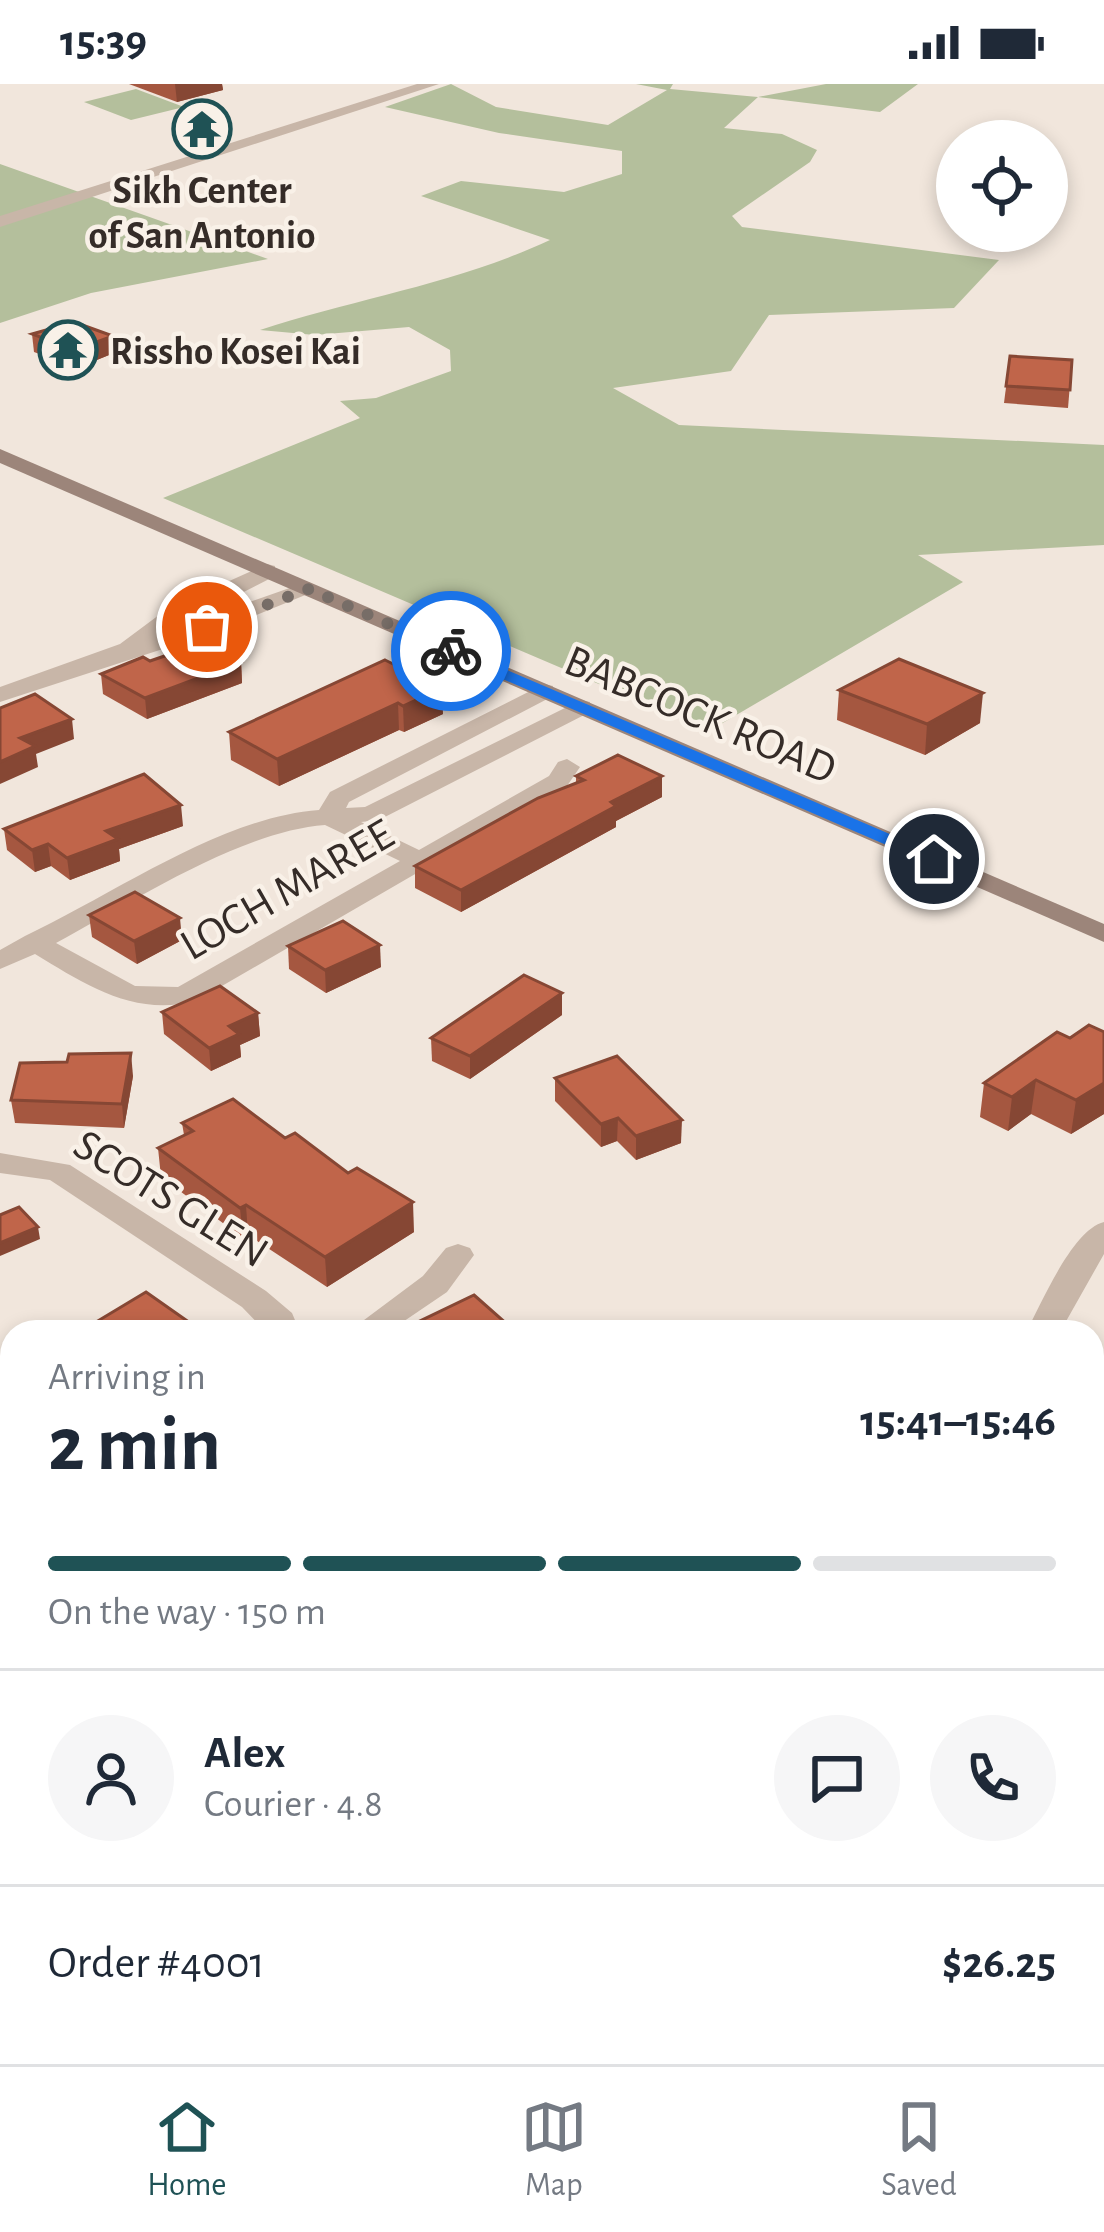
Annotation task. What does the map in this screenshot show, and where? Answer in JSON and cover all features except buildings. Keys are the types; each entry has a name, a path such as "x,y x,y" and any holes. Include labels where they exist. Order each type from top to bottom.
{"main road":[{"name":"BABCOCK ROAD","path":"0,455 1104,934"}],"street":[{"path":"0,222 432,84"},
{"path":"128,649 175,614 268,571"},
{"path":"0,694 309,589"},
{"path":"328,817 339,796 544,691"},
{"path":"0,961 218,848 300,819 370,814 581,707"},
{"name":"LOCH MAREE","path":"35,942 110,986 146,1001 186,995 558,781 567,766"},
{"path":"328,817 418,859"},
{"name":"SCOTS GLEN","path":"0,1163 32,1164 59,1172 279,1320"},
{"path":"1049,1320 1083,1258 1104,1232"},
{"path":"382,1320 435,1284 458,1256"}],"green space":[{"path":"451,84 496,107 608,125 667,90 636,84 673,84 670,89 758,97 724,128 782,134 817,150 810,162 732,216 742,227 999,260 954,308 769,315 731,371 613,388 679,425 1104,445 1104,545 918,555 963,582 709,731 163,498 360,418 340,401 376,398 451,371 450,350 409,327 315,335 260,330 443,279 550,240 421,196 461,181 564,192 622,174 622,151 499,133 385,107"},
{"path":"826,84 918,84 880,112 758,97"},
{"path":"136,89 184,107 131,120 84,102"},
{"path":"0,164 268,259 91,293 0,323"}],"way so far":[{"path":"207,627 309,589 451,651"}],"place":[{"name":"Sikh Center of San Antonio","path":"202,129"},
{"name":"Rissho Kosei Kai","path":"68,350"}],"route":[{"path":"451,651 934,859"}]}
